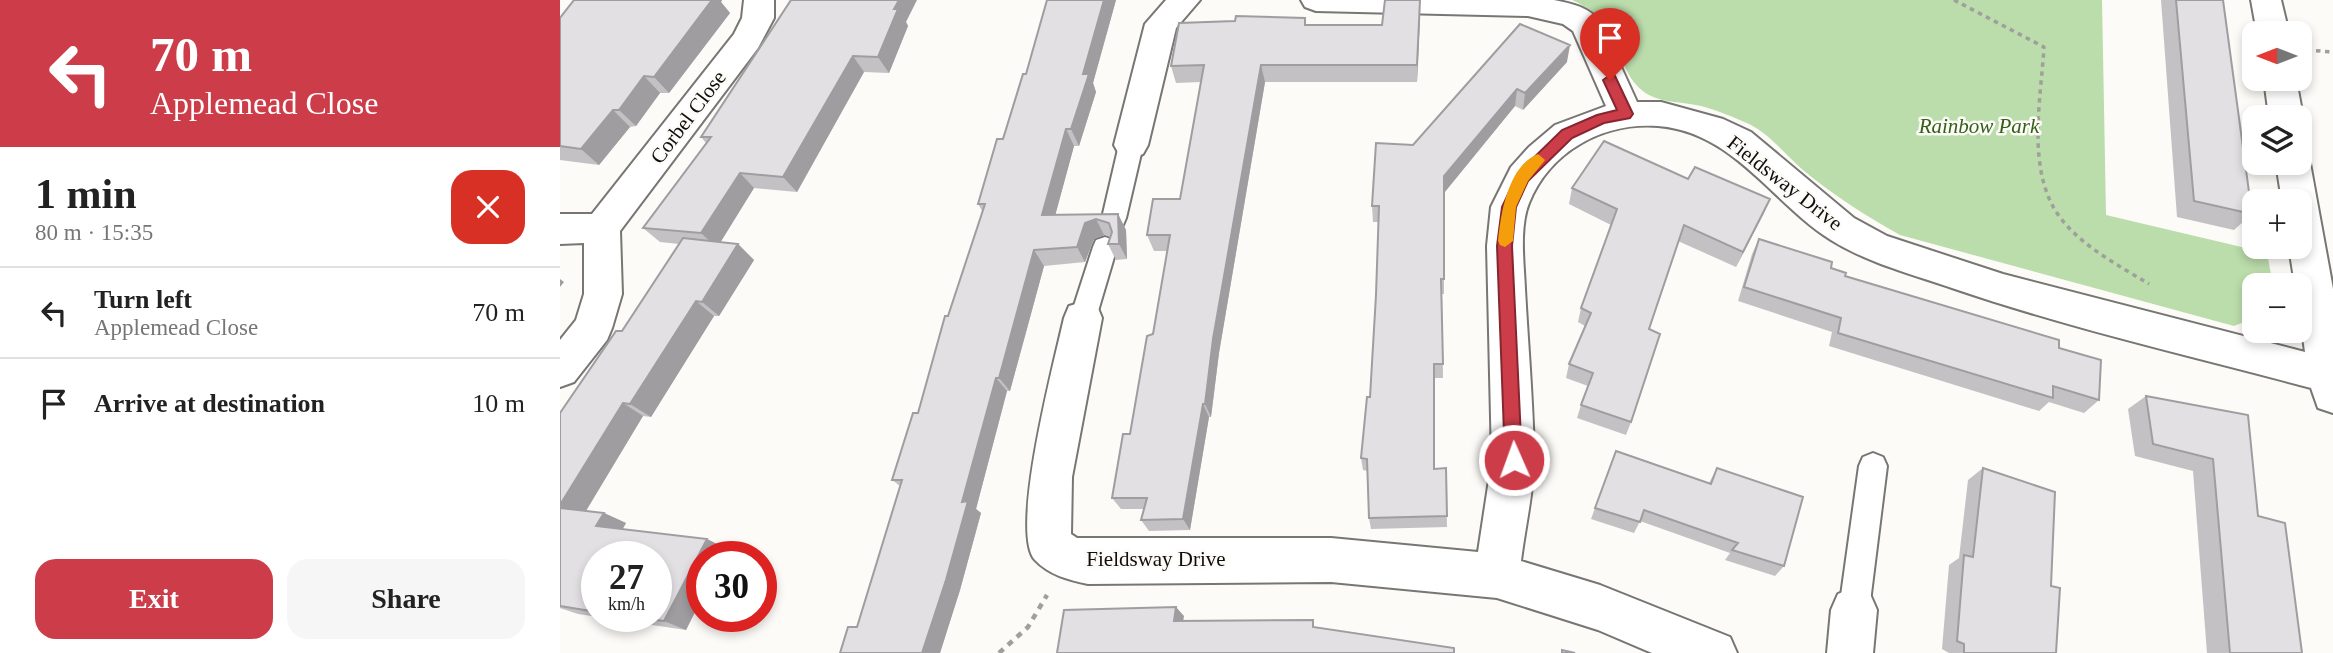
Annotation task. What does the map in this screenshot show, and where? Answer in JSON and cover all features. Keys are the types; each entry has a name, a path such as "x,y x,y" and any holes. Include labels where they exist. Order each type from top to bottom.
{"street":[{"name":"Corbel Close","path":"603,228 747,40 758,18 759,0"},
{"path":"1131,145 1161,24 1185,0"},
{"path":"1316,0 1522,2 1573,15 1586,25 1626,114"},
{"path":"2266,0 2270,21"},
{"name":"Fieldsway Drive","path":"1497,576 1514,460 1505,246 1509,207 1523,177 1567,134 1602,119 1626,114 1661,114 1711,128 1739,141 1841,228 1875,247 2003,290 2330,386"},
{"path":"2296,175 2325,308 2330,386"},
{"path":"560,229 603,228 603,294 593,328 560,370"},
{"name":"Fieldsway Drive","path":"1083,318 1051,477 1049,544 1068,558 1088,562 1331,560 1497,576 1600,608 1685,644 1714,653"}],"lane":[{"path":"1114,218 1131,145"},
{"path":"1083,318 1105,247"},
{"path":"1852,631 1873,466"}],"path":[{"path":"1954,0 2044,47 2040,158 2046,189 2057,214 2083,240 2151,286"},
{"path":"2312,50 2333,52"},
{"path":"999,653 1028,627 1068,558"}],"green space":[{"name":"Rainbow Park","path":"1572,0 2102,0 2106,215 2242,247 2242,259 2268,259 2271,273 2242,273 2242,323 2234,326 1900,235 1826,188 1765,134 1751,125 1707,108 1661,100 1649,95 1637,86 1629,75 1611,35 1590,10"}],"building":[{"path":"574,0 712,0 654,77 644,76 619,110 613,110 581,149 560,146 560,18"},
{"path":"791,0 899,0 894,9 898,9 878,57 853,56 783,177 740,173 701,233 643,228 711,137 701,137"},
{"path":"1047,0 1104,0 1083,74 1089,74 1071,129 1066,129 1042,215 1118,214 1119,244 1108,244 1112,232 1109,223 1096,219 1085,223 1077,247 1034,250 962,502 968,501 922,653 840,653 848,627 857,627 902,480 892,480 913,413 918,413 945,316 948,316 985,204 978,204 997,139 1003,139 1023,74 1026,74"},
{"path":"1385,0 1420,0 1417,65 1261,65 1213,339 1205,404 1183,519 1141,520 1147,498 1112,498 1123,434 1130,434 1147,336 1153,334 1170,235 1147,235 1153,199 1180,199 1204,65 1171,66 1179,23 1235,21 1236,16 1305,18 1305,25 1382,25"},
{"path":"2176,0 2223,0 2242,140 2242,175 2247,175 2249,189 2242,189 2242,212 2194,201"},
{"path":"1520,24 1570,45 1525,93 1517,89 1444,176 1444,279 1441,279 1443,364 1434,364 1434,469 1446,468 1447,516 1369,518 1367,459 1361,458 1367,397 1370,397 1376,295 1379,206 1372,206 1376,143 1413,145"},
{"path":"1604,141 1688,179 1695,167 1770,199 1743,252 1684,225 1649,329 1660,334 1631,422 1581,405 1593,373 1569,364 1591,313 1581,308 1617,209 1572,188"},
{"path":"683,238 738,244 702,302 696,301 630,404 623,403 560,505 560,413 616,331 622,331"},
{"path":"1759,239 1832,262 1831,268 1846,273 1845,276 2059,340 2059,348 2101,360 2099,400 2053,386 2053,398 1838,333 1841,318 1744,287"},
{"path":"2146,396 2248,415 2258,516 2285,523 2302,653 2230,653 2213,459 2153,444"},
{"path":"1616,451 1711,484 1717,468 1803,497 1784,566 1732,550 1738,543 1644,510 1640,522 1595,508"},
{"path":"1983,468 2055,492 2051,586 2060,588 2056,653 1964,653 1964,644 1957,641 1964,555 1973,557"},
{"path":"560,508 604,513 596,526 707,539 686,541 686,579 672,606 672,541 581,541 581,609 560,606"},
{"path":"1176,607 1174,621 1313,620 1313,627 1454,648 1454,653 1057,653 1064,610"}],"slow traffic":[{"path":"1505,241 1509,207 1523,177 1538,160"}],"route":[{"path":"1514,460 1505,246 1509,207 1523,177 1541,156 1567,134 1602,119 1626,114 1610,80"}]}
